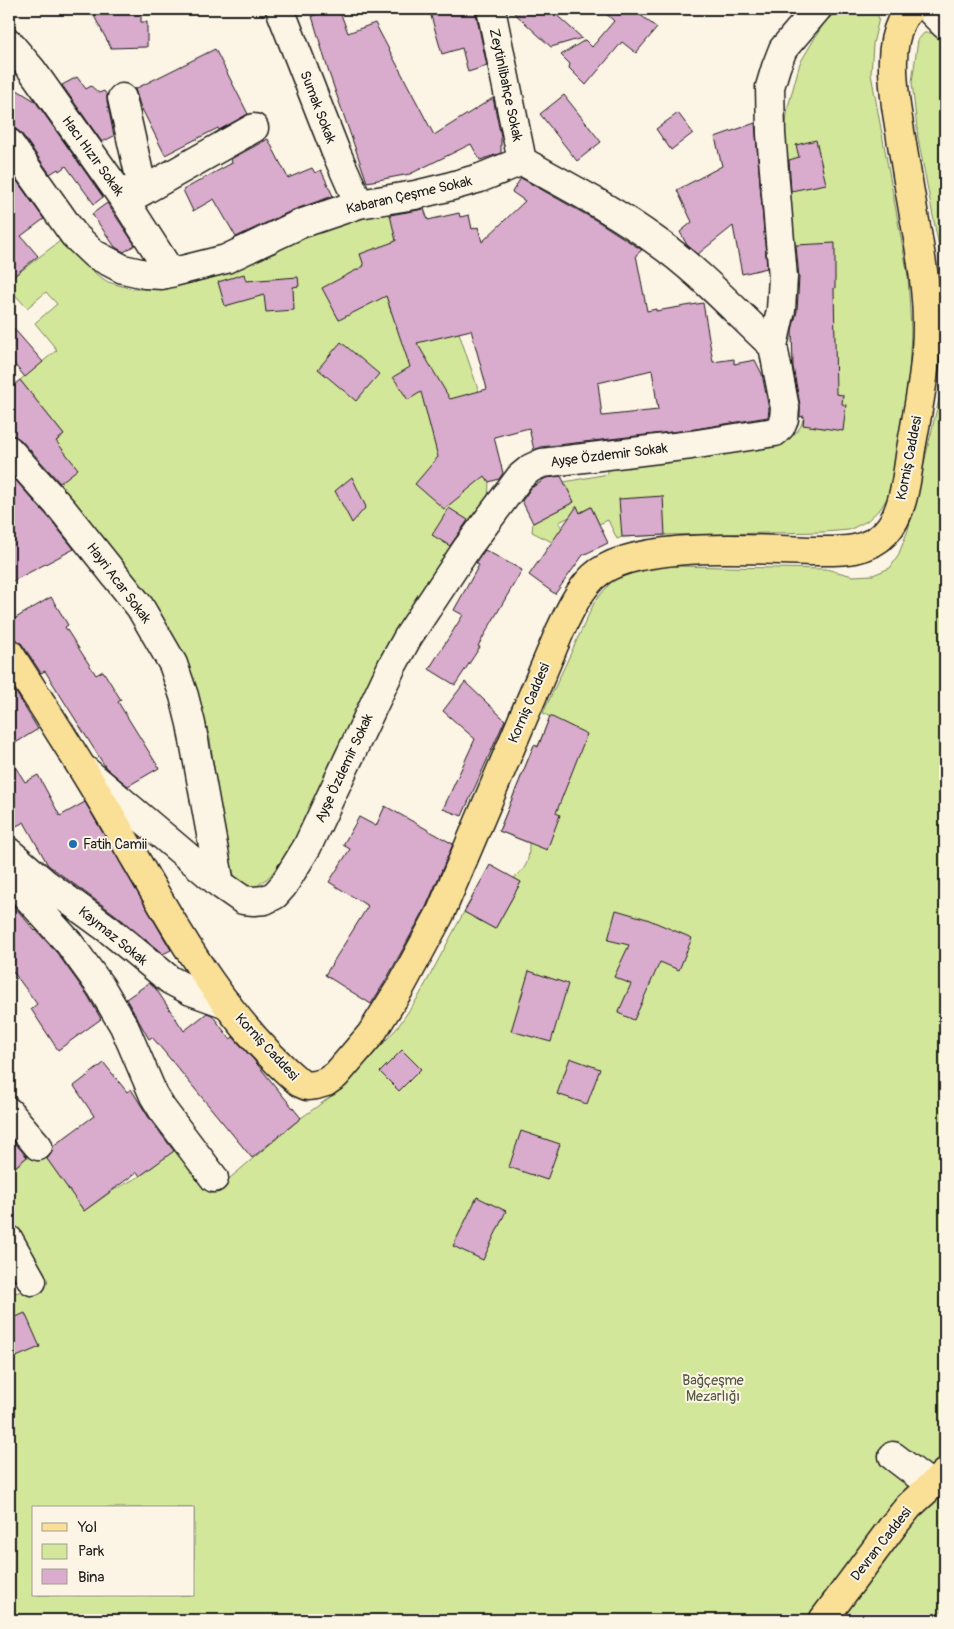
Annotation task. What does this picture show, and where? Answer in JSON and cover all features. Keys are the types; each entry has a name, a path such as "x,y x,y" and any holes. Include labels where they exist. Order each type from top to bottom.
{"main road":[{"name":"Korniş Caddesi","path":"9,653 84,769 184,942 227,1004 257,1041 300,1083 307,1086 326,1082 336,1075 384,1016 440,914 569,612 579,594 594,576 607,566 640,556 672,551 704,549 822,551 857,549 876,541 886,533 892,524 903,497 924,368 927,327 925,286 893,80 896,38 901,22 910,9"},
{"name":"Devran Caddesi","path":"822,1620 893,1526 910,1506 938,1479"}],"street":[{"name":"Sumak Sokak","path":"280,9 334,150 359,204"},
{"name":"Zeytinlibahçe Sokak","path":"491,9 522,161"},
{"name":"Ayşe Özdemir Sokak","path":"220,884 243,900 254,901 265,900 275,895 283,886 307,848 388,674 408,637 467,548 520,477 531,468 542,463 690,445 776,432 781,426 785,408 773,346 781,310 783,277 772,160 770,87 783,49 817,9"},
{"path":"929,9 945,25"},
{"name":"Hacı Hızır Sokak","path":"9,43 134,196 171,273"},
{"path":"122,98 134,196 254,128"},
{"name":"Kabaran Çeşme Sokak","path":"9,143 74,235 94,254 123,269 145,274 162,275 226,259 300,224 359,204 415,195 456,185 480,178 522,161"},
{"path":"522,161 623,218 657,241 683,262 773,346"},
{"name":"Hayri Acar Sokak","path":"9,450 62,509 140,607 173,664 191,724 220,884"},
{"path":"84,769 220,884"},
{"name":"Kaymaz Sokak","path":"9,852 44,883 108,929 170,980 191,991 227,1004"},
{"path":"9,874 19,888 69,943 101,987 124,1026 154,1096 214,1178"},
{"path":"9,1112 38,1146"},
{"path":"9,1240 32,1281"},
{"path":"893,1456 938,1479"}],"green space":[{"path":"842,9 866,9 874,11 879,18 873,44 871,74 908,276 911,331 907,421 892,490 881,508 867,521 849,530 824,532 665,535 622,537 617,539 608,520 599,524 591,507 559,522 575,558 556,544 532,532 533,523 574,502 564,482 608,474 608,462 765,446 791,437 796,433 802,422 804,414 795,413 799,389 793,388 784,140 788,107 800,63 825,21"},
{"name":"Bağçeşme Mezarlığı","path":"924,33 934,33 945,40 945,1620 9,1620 9,1294 42,1287 32,1262 9,1222 9,1170 12,1170 31,1154 43,1153 84,1211 112,1191 140,1176 175,1150 211,1194 301,1118 343,1088 397,1028 419,996 464,912 495,929 521,882 514,878 527,863 529,843 499,831 534,745 538,746 550,717 543,713 595,601 613,580 641,570 675,566 826,569 853,576 873,575 890,568 898,556 908,530 943,383 944,294 942,263 918,138 912,82 918,40"},
{"path":"423,205 428,221 389,306 391,312 451,297 459,333 479,392 469,439 489,482 488,500 389,641 295,844 270,876 257,886 244,887 237,881 233,872 219,804 210,739 200,702 179,650 31,461 64,435 20,380 57,350 35,323 57,304 46,292 27,308 9,288 9,280 64,238 96,274 108,282 132,289 157,289 196,282 248,260 276,253 293,240 360,218"}],"building":[{"path":"331,9 339,9 348,33 375,23 434,135 493,98 501,137 501,153 480,160 471,144 410,174 367,182 329,73 312,16"},
{"path":"429,9 475,9 487,66 468,72 462,48 442,54"},
{"path":"510,9 550,9 582,38 551,47"},
{"path":"601,9 633,9 657,28 636,53 622,42 586,85 569,68 570,64 561,55 585,40 592,47 614,21"},
{"path":"141,13 141,22 147,22 147,47 111,48 93,14"},
{"path":"215,49 248,114 219,130 218,128 165,155 140,105 135,89"},
{"path":"77,77 86,89 91,86 99,93 104,91 107,95 114,136 102,142 62,85"},
{"path":"9,85 35,101 103,197 94,204 66,166 50,174 22,134 16,129 9,128"},
{"path":"564,95 601,142 577,161 540,114"},
{"path":"678,113 693,133 671,150 656,129"},
{"path":"755,123 767,268 742,274 733,226 698,254 687,245 680,232 692,222 677,190 722,166 715,137"},
{"path":"268,139 288,178 312,168 315,173 321,170 333,196 293,210 236,237 214,199 193,211 183,190 232,163 231,159"},
{"path":"816,140 826,184 791,191 789,160 799,157 796,145"},
{"path":"9,170 44,219 21,236 38,256 9,280"},
{"path":"521,178 599,222 642,250 636,255 647,311 703,303 713,362 734,359 734,364 755,360 762,374 769,409 768,417 689,430 540,447 534,450 529,428 494,437 503,473 499,479 489,482 485,476 444,509 415,484 438,457 421,392 408,400 393,377 410,367 386,296 339,320 322,288 364,266 360,254 396,241 390,215 424,209 428,220 459,213 460,217 469,215 472,229 478,227 482,242 525,201 512,192","holes":["471,330 487,389 450,399 417,343","652,370 658,410 602,416 598,383"]},
{"path":"107,203 135,245 124,252 115,247 92,214"},
{"path":"835,243 836,394 843,395 842,404 846,405 843,431 803,425 804,416 800,417 800,405 793,367 792,330 797,311 799,278 796,245"},
{"path":"244,274 246,281 298,277 299,286 293,287 294,310 266,312 264,295 225,306 218,282"},
{"path":"9,323 43,362 25,377 9,358"},
{"path":"341,342 379,374 356,401 318,369"},
{"path":"20,380 64,435 56,441 78,469 60,483 21,440 9,433 9,389"},
{"path":"9,473 74,549 9,583"},
{"path":"561,476 574,502 533,523 522,501 531,488 541,481 546,478"},
{"path":"352,477 366,507 352,523 335,491"},
{"path":"663,496 665,535 622,537 619,499"},
{"path":"577,506 580,513 591,507 608,543 583,555 555,594 529,575"},
{"path":"449,508 468,520 450,546 432,535"},
{"path":"485,550 522,570 478,646 480,647 455,685 429,669 463,615 454,610 479,565 476,563"},
{"path":"51,597 68,625 65,627 96,675 103,671 121,700 118,702 159,768 128,786 106,768 45,671 41,673 22,644 16,639 9,637 9,622"},
{"path":"9,681 38,729 9,747"},
{"path":"465,682 505,720 462,816 443,809 475,739 443,711"},
{"path":"550,716 587,734 556,813 560,815 547,850 499,831 534,745 538,747"},
{"path":"9,757 25,782 38,775 60,816 85,802 171,950 163,954 117,916 48,865 24,822 9,830"},
{"path":"385,806 453,844 426,907 371,1004 325,975 368,906 329,882 350,849 343,845 359,817 376,826"},
{"path":"490,865 521,882 495,929 464,912"},
{"path":"9,900 35,931 57,953 88,996 101,1019 58,1050 31,1009 37,1004 9,966"},
{"path":"616,910 647,919 692,938 679,970 660,962 634,1020 618,1013 631,984 614,977 629,945 608,940"},
{"path":"529,971 568,984 551,1042 511,1031"},
{"path":"149,983 156,989 184,1031 207,1013 212,1015 230,1039 233,1037 253,1059 301,1118 252,1158 152,1037 149,1039 126,999"},
{"path":"402,1050 421,1069 399,1091 380,1072"},
{"path":"570,1058 600,1069 587,1104 557,1094"},
{"path":"104,1063 127,1092 131,1089 149,1118 174,1151 140,1176 137,1172 84,1211 47,1159 52,1152 53,1146 94,1116 74,1086"},
{"path":"521,1131 560,1144 547,1180 509,1167"},
{"path":"9,1136 27,1157 9,1172"},
{"path":"477,1197 506,1211 483,1260 453,1246"},
{"path":"25,1313 40,1347 9,1360 9,1320"}],"place":[{"name":"Fatih Camii","path":"73,844"}]}
